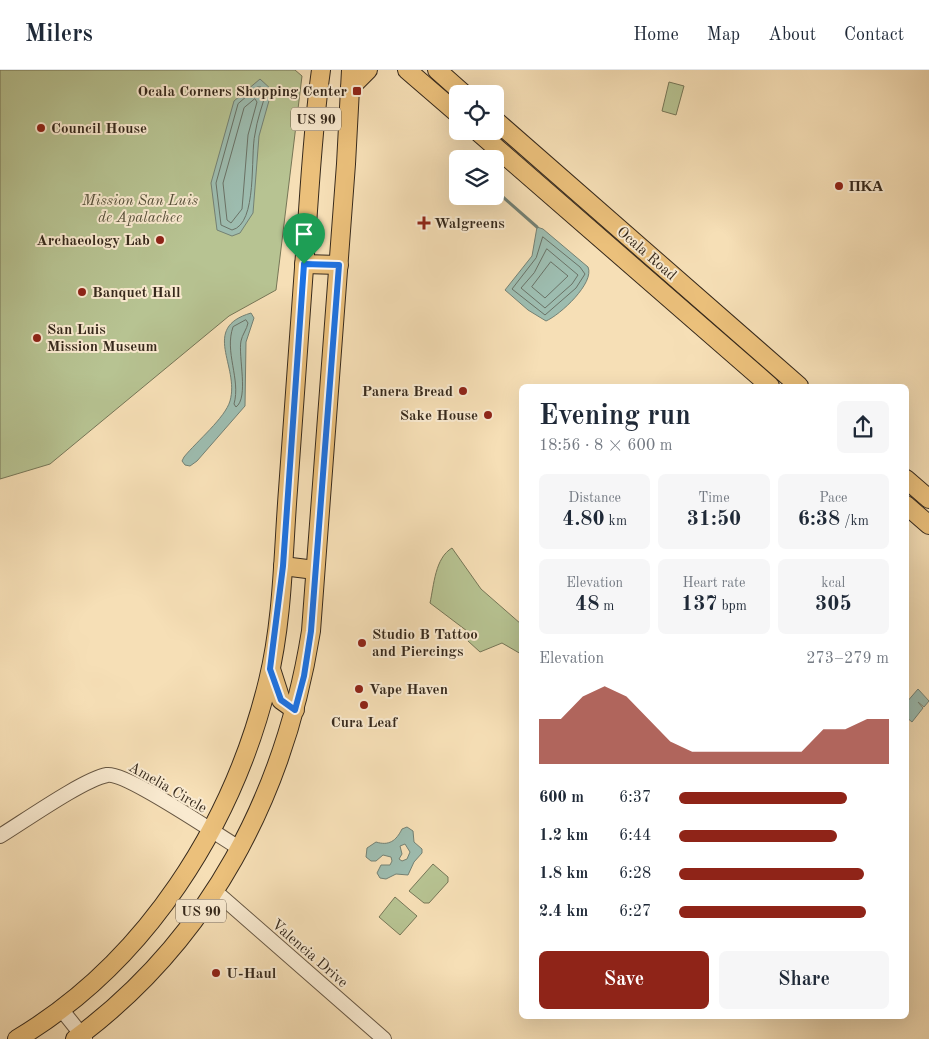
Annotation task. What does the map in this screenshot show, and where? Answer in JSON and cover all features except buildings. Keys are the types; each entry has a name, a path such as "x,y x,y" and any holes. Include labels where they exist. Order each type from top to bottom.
{"main road":[{"name":"US 90","path":"17,1039 61,1009 108,968 145,929 184,876 211,831 238,775 254,732 270,669 283,566 304,264 321,70"},
{"name":"US 90","path":"81,1037 115,1008 158,964 215,891 240,849 272,782 295,710 304,676 311,631 339,265 351,70"},
{"path":"350,88 368,70"},
{"path":"407,70 449,106"},
{"path":"437,70 454,85"},
{"name":"Ocala Road","path":"504,128 797,384"},
{"name":"Ocala Road","path":"487,140 768,384"},
{"path":"304,264 339,265"},
{"path":"909,482 929,499"},
{"path":"909,508 929,525"},
{"path":"283,566 315,570"},
{"path":"270,669 281,700 295,710"}],"street":[{"name":"Amelia Circle","path":"0,836 84,785 108,775 131,782 240,849"},
{"name":"Valencia Drive","path":"215,891 384,1039"},
{"path":"61,1009 81,1037"}],"green space":[{"name":"Mission San Luis de Apalachee","path":"0,70 295,70 302,76 276,290 229,316 50,464 0,479"},
{"path":"669,82 684,86 676,115 662,111"},
{"path":"452,548 481,589 519,622 519,653 502,643 480,652 468,641 467,631 430,603 434,580 446,552"},
{"path":"433,864 448,877 448,882 429,903 424,903 409,891"},
{"path":"395,897 417,916 400,935 379,917"}],"water":[{"path":"260,79 272,90 259,136 253,213 240,233 232,236 217,230 211,183 234,101"},
{"path":"537,227 543,229 588,267 589,274 575,298 546,321 528,310 505,290 532,256"},
{"path":"251,313 254,318 246,342 245,406 197,461 190,466 185,465 182,461 184,457 217,422 227,408 232,388 225,350 225,338 228,328 236,320"},
{"path":"918,689 929,701 924,707 918,702 923,708 912,722 909,720 909,700"},
{"path":"407,827 413,831 414,842 422,849 422,853 414,862 408,875 396,874 386,879 380,878 377,873 381,865 390,865 391,857 383,855 376,861 371,861 366,857 367,848 376,842 388,843 392,841 402,829","holes":["405,844 410,852 407,859 402,861 399,859 402,854 400,846"]}],"waterway":[{"path":"504,198 537,227"}],"place":[{"name":"Ocala Corners Shopping Center","path":"357,91"},
{"name":"Council House","path":"41,128"},
{"name":"ΠΚΑ","path":"839,186"},
{"name":"Walgreens","path":"424,223"},
{"name":"Archaeology Lab","path":"160,240"},
{"name":"Banquet Hall","path":"82,292"},
{"name":"San Luis Mission Museum","path":"37,338"},
{"name":"Panera Bread","path":"463,391"},
{"name":"Sake House","path":"488,415"},
{"name":"Studio B Tattoo and Piercings","path":"362,643"},
{"name":"Vape Haven","path":"359,689"},
{"name":"Cura Leaf","path":"364,705"},
{"name":"U-Haul","path":"216,973"}],"route":[{"path":"304,264 339,265 311,631 304,676 295,710 281,700 270,669 283,566 304,264"}]}
